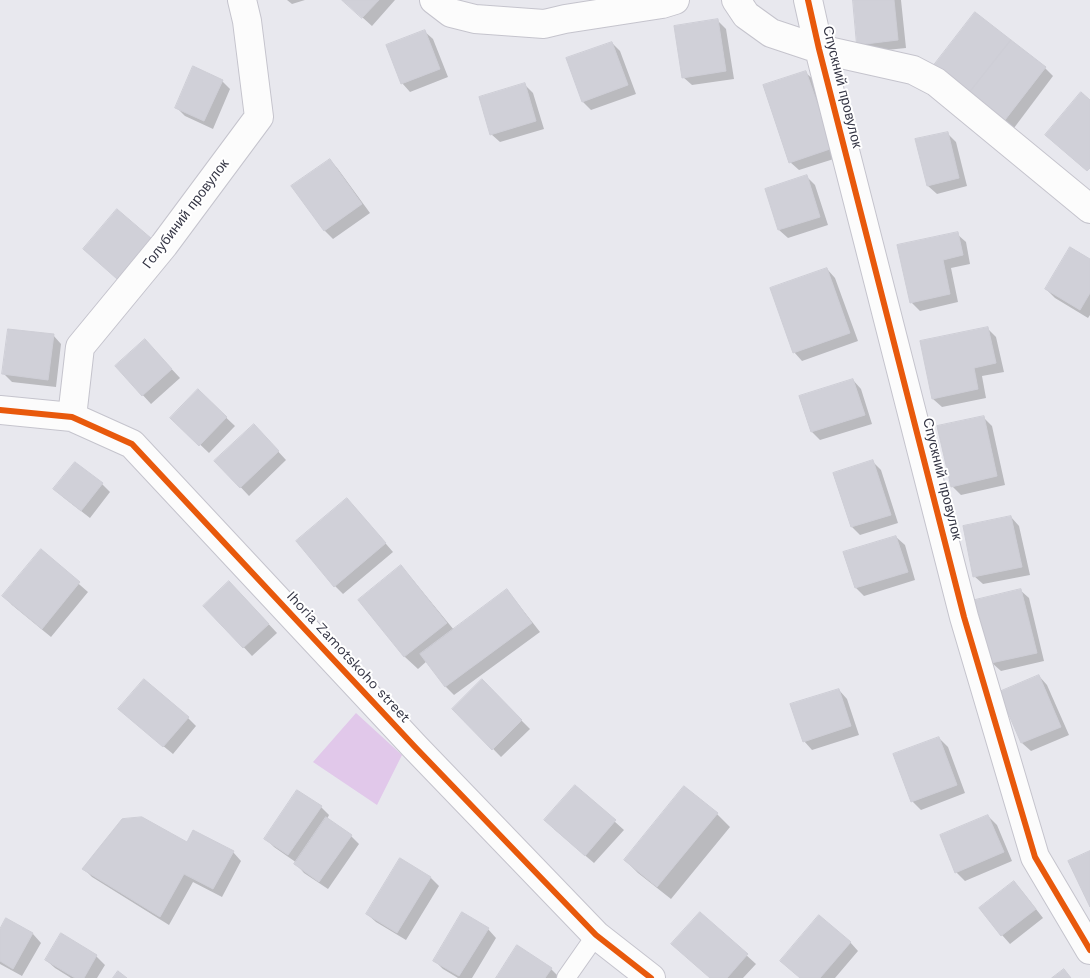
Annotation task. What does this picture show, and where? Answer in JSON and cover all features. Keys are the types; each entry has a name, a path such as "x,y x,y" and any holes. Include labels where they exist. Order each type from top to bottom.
{"street":[{"name":"Голубиний провулок","path":"72,417 80,346 164,245 259,117 247,21 242,0"},
{"path":"434,0 451,13 475,19 544,24 662,4 675,0"},
{"path":"736,0 746,15 771,33 819,49 913,70 936,82 1090,209"},
{"name":"Спускний провулок","path":"808,0 964,617 1035,857 1090,950"},
{"name":"Ihoria Zamotskoho street","path":"0,410 72,417 132,444 415,747 596,935 651,978"}],"lane":[{"path":"566,978 596,935"}],"shaded area":[{"path":"356,713 402,755 377,805 313,762"}],"building":[{"path":"342,0 379,0 362,18"},
{"path":"853,0 894,0 898,40 857,45"},
{"path":"975,12 1011,40 969,93 934,65"},
{"path":"718,19 726,71 682,78 674,26"},
{"path":"425,30 440,69 401,84 386,45"},
{"path":"1011,40 1046,67 1005,120 969,93"},
{"path":"612,42 628,85 582,102 566,58"},
{"path":"193,66 223,80 204,121 175,108"},
{"path":"806,71 833,148 789,163 763,85"},
{"path":"525,83 536,121 490,135 479,97"},
{"path":"1081,92 1090,100 1090,168 1087,171 1045,135"},
{"path":"948,132 959,178 927,186 915,139"},
{"path":"330,159 362,204 324,231 291,186"},
{"path":"807,175 820,217 778,230 765,189"},
{"path":"117,209 152,239 117,279 83,249"},
{"path":"958,232 963,255 943,260 950,294 910,303 897,245"},
{"path":"1070,247 1090,259 1090,293 1080,310 1045,289"},
{"path":"827,268 850,333 793,353 770,288"},
{"path":"988,327 996,363 974,368 978,389 932,399 920,341"},
{"path":"8,329 54,334 48,380 2,374"},
{"path":"145,339 172,369 142,396 115,366"},
{"path":"853,379 865,415 811,432 799,396"},
{"path":"198,389 227,417 199,446 170,418"},
{"path":"984,416 997,476 951,487 937,426"},
{"path":"254,424 279,451 240,488 214,461"},
{"path":"873,460 891,515 851,527 833,473"},
{"path":"75,462 103,483 81,511 53,489"},
{"path":"347,498 386,543 334,587 296,541"},
{"path":"1011,516 1022,567 973,577 963,526"},
{"path":"896,536 908,572 855,588 843,552"},
{"path":"41,549 80,582 42,629 2,596"},
{"path":"401,565 447,623 404,657 358,600"},
{"path":"229,581 269,624 243,648 203,606"},
{"path":"507,589 532,623 445,687 420,654"},
{"path":"1021,589 1037,653 991,663 975,600"},
{"path":"1039,675 1061,727 1021,743 999,692"},
{"path":"144,679 189,717 163,747 118,709"},
{"path":"482,679 522,720 492,750 452,709"},
{"path":"839,689 851,726 803,742 790,704"},
{"path":"939,737 957,785 911,802 893,754"},
{"path":"575,785 616,820 585,856 544,820"},
{"path":"684,786 718,813 657,887 624,860"},
{"path":"297,790 322,806 288,855 264,839"},
{"path":"988,815 1004,852 955,873 940,835"},
{"path":"142,817 187,842 193,830 234,851 213,889 184,874 160,917 82,869 122,819"},
{"path":"326,817 352,835 319,882 294,864"},
{"path":"1090,851 1090,907 1068,861"},
{"path":"400,858 431,877 397,933 366,914"},
{"path":"1014,881 1036,909 1001,936 979,908"},
{"path":"462,912 489,928 459,976 433,961"},
{"path":"700,912 748,954 727,978 710,978 671,944"},
{"path":"819,915 851,942 820,978 800,978 780,961"},
{"path":"6,918 33,933 13,969 0,961 0,929"},
{"path":"61,933 97,955 84,978 75,978 45,960"},
{"path":"517,945 552,968 545,978 496,978"},
{"path":"1064,969 1071,978 1052,978"},
{"path":"118,971 127,978 113,978"}],"cycle path":[{"path":"808,0 964,617 1035,857 1090,950"},
{"path":"0,410 72,417 132,444 415,747 596,935 651,978"}]}
